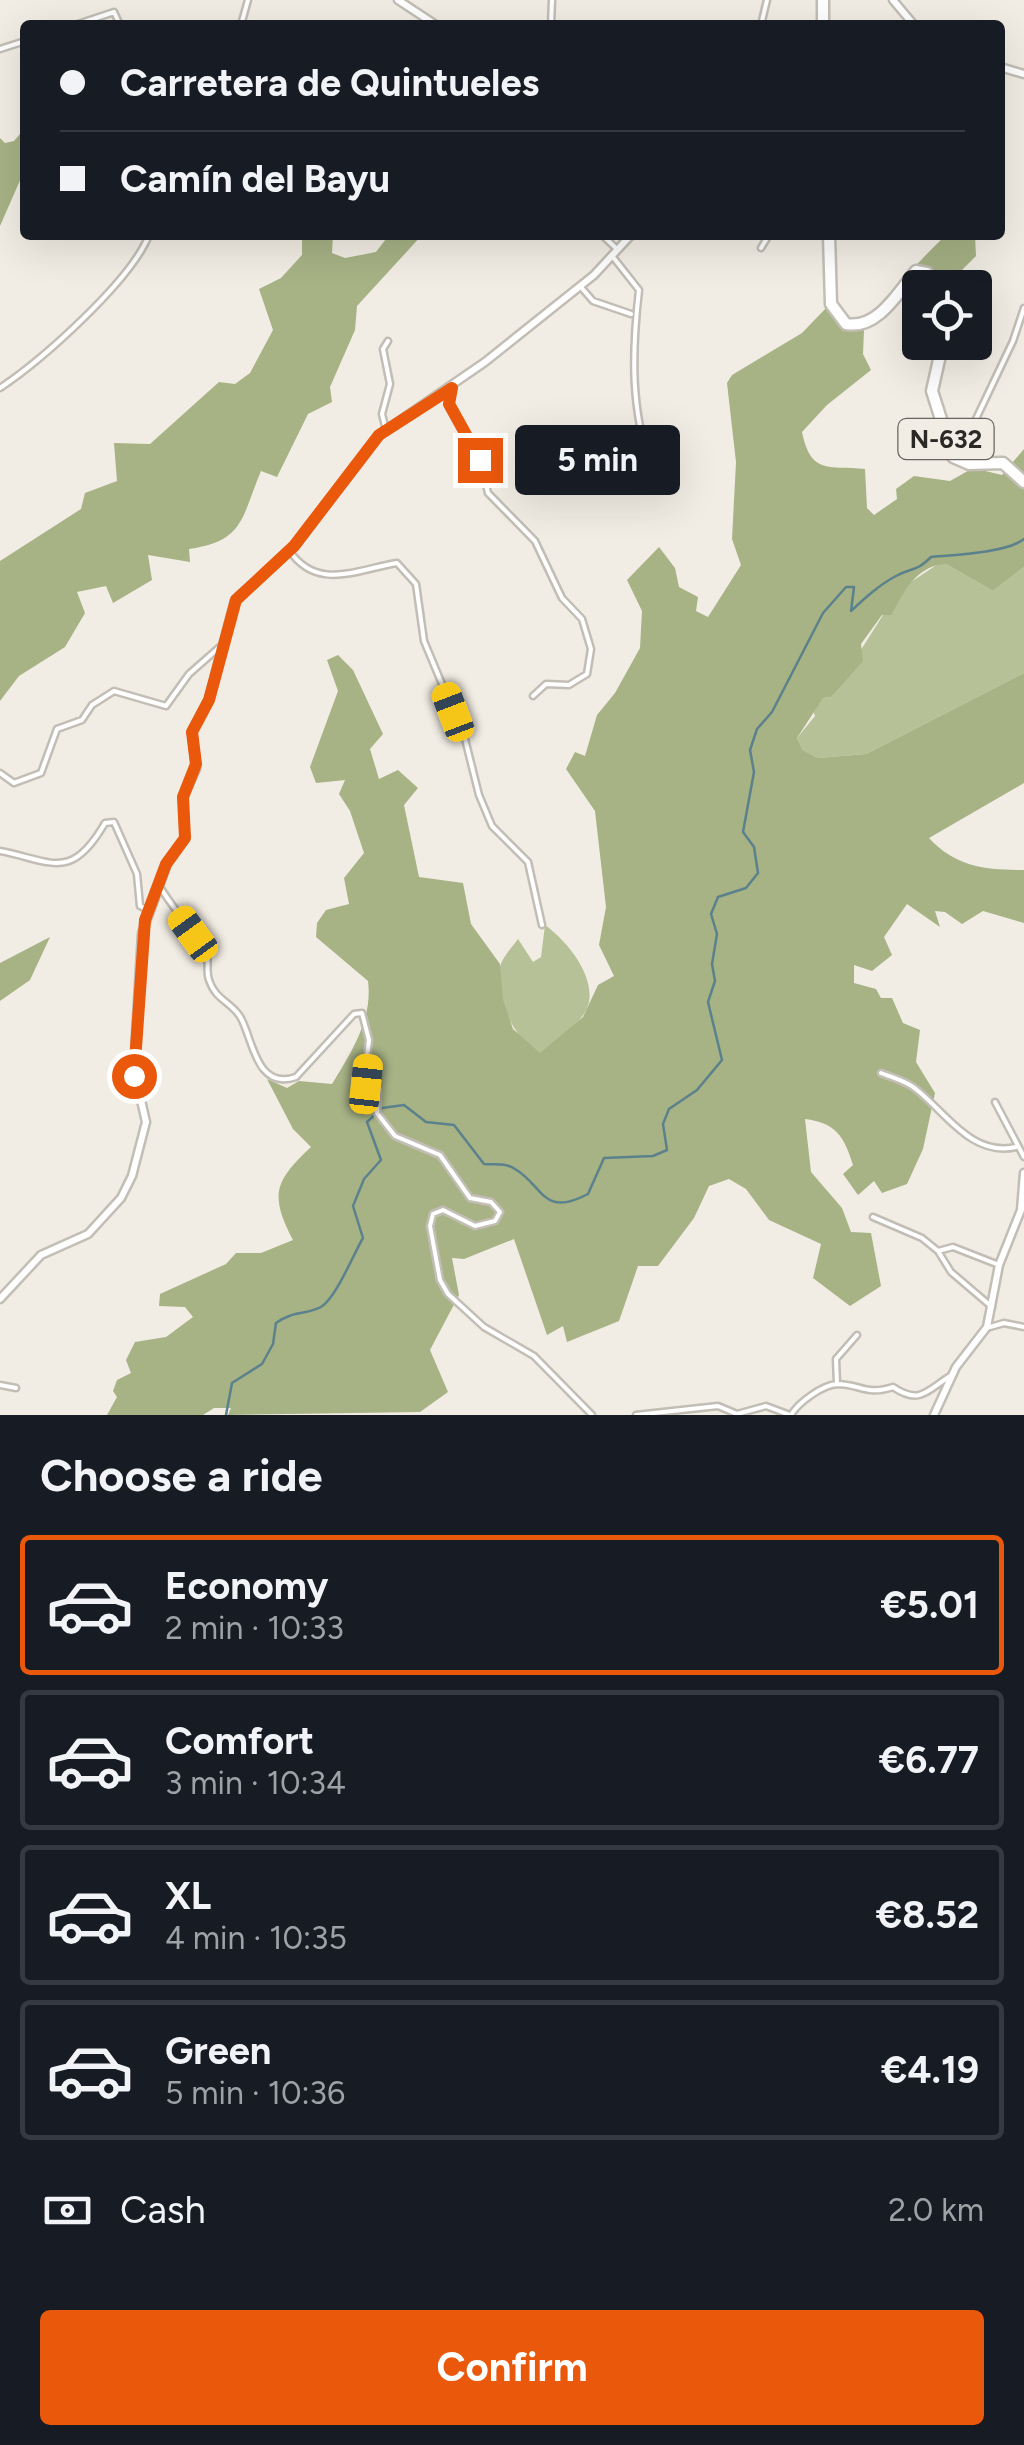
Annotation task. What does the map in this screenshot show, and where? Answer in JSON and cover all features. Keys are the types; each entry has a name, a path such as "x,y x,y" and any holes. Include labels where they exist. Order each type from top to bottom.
{"highway":[{"path":"829,240 831,304 846,324 858,325 888,306 902,288"},
{"name":"N-632","path":"939,360 932,391 956,460 1000,462 1024,482"}],"street":[{"path":"398,0 428,20"},
{"path":"893,0 910,20"},
{"path":"87,20 105,12 114,12 118,20"},
{"path":"0,388 42,358 136,261 147,240"},
{"path":"606,240 638,290 632,384 640,442 652,468 646,478"},
{"path":"0,1299 40,1255 88,1234 121,1198 132,1176 146,1122 134,1070 140,949 148,910 166,864 185,838 183,797 196,764 192,732 209,700 238,596 289,550 386,430 452,388 580,286 628,240"},
{"path":"761,248 766,240"},
{"path":"580,286 593,301 634,315"},
{"path":"956,460 1014,341 1024,308"},
{"path":"386,430 382,414 390,384 383,349 388,341"},
{"path":"452,388 449,404 480,460 486,491 535,541 562,598 580,616 588,635 591,652 587,674 570,685 546,684 532,696"},
{"path":"289,550 304,566 328,576 348,576 396,563 416,584 424,641 465,739 478,795 492,826 524,853 542,925"},
{"path":"0,773 14,783 40,773 57,730 82,720 92,705 110,692 123,692 166,706 189,674 222,645"},
{"path":"0,851 45,866 64,864 96,837 105,823 114,822 138,874 140,906 148,910"},
{"path":"160,884 207,953 209,982 220,1001 240,1017 254,1059 270,1071 283,1078 296,1077 354,1014 362,1013 368,1052 362,1097 378,1090 377,1111 394,1136 440,1155 470,1198 491,1202 500,1212 496,1221 475,1226 443,1210 431,1217 440,1280 448,1294 484,1327 534,1356 592,1415"},
{"path":"881,1073 916,1089 952,1127 995,1148 1016,1147"},
{"path":"995,1102 1024,1156"},
{"path":"636,1415 718,1406 731,1414 766,1406 791,1415 799,1402 836,1384 870,1393 893,1387 913,1397 924,1396 952,1374 993,1323 999,1265 1022,1210 1024,1173"},
{"path":"873,1217 922,1238 938,1251 951,1272 992,1307"},
{"path":"938,1251 953,1247 999,1265"},
{"path":"993,1323 1024,1327"},
{"path":"836,1384 836,1359 857,1335"},
{"path":"934,1415 952,1374"},
{"path":"0,1385 16,1388"}],"green space":[{"path":"20,134 20,180 0,226 0,138 5,143"},
{"path":"302,240 333,240 332,253 345,258 376,252 385,240 417,240 357,306 355,330 330,387 332,402 308,414 277,477 261,471 244,515 231,533 189,549 190,562 148,555 152,580 113,603 106,586 77,592 85,613 65,647 19,676 0,701 0,561 81,509 85,493 117,481 114,443 150,444 219,382 235,384 250,373 273,330 259,289 281,278 302,255"},
{"path":"941,240 975,240 976,256 962,270 912,270"},
{"path":"902,281 902,296 864,330 863,354 871,370 827,405 802,432 817,462 865,469 867,508 874,515 897,499 896,489 914,476 950,481 973,468 1002,475 1024,449 1024,567 993,591 946,564 919,575 892,615 882,615 861,644 863,661 831,697 823,698 797,738 803,750 818,758 866,754 1024,673 1024,783 929,838 950,855 972,865 1024,870 1024,923 983,911 962,924 945,912 935,911 940,927 907,904 884,937 892,955 872,971 854,965 854,983 876,989 881,998 892,998 903,1023 920,1030 916,1062 935,1093 923,1149 907,1184 882,1193 874,1181 858,1195 843,1174 853,1165 842,1139 824,1124 805,1119 811,1172 842,1208 851,1232 871,1233 881,1286 850,1306 813,1278 821,1244 769,1220 746,1189 729,1179 709,1186 694,1218 658,1266 638,1266 619,1321 567,1342 563,1326 547,1335 514,1239 464,1259 452,1258 459,1295 430,1350 448,1392 420,1412 228,1415 231,1408 214,1408 203,1415 107,1415 117,1397 113,1391 117,1380 131,1373 126,1360 135,1342 166,1337 193,1317 185,1307 159,1306 160,1294 226,1264 236,1253 261,1253 293,1240 281,1211 280,1189 290,1169 311,1147 293,1129 267,1079 287,1088 299,1081 332,1084 364,1022 368,981 316,937 317,923 326,910 349,904 344,878 364,853 350,811 339,794 345,780 316,783 310,767 338,691 327,660 338,655 353,670 383,734 370,749 379,779 398,770 418,788 404,805 419,877 463,883 471,924 500,964 503,1000 513,1029 540,1053 583,1017 598,985 614,976 599,945 606,907 595,811 566,769 575,752 585,756 597,715 615,693 640,648 642,611 627,580 659,547 675,568 679,587 698,597 696,611 708,617 741,565 732,539 736,462 727,383 732,375 802,333 827,307 841,324 854,329"},
{"path":"938,564 946,564 993,591 1024,567 1024,673 866,754 818,758 803,750 797,738 815,716 813,711 823,698 831,697 883,615 892,615 905,586"},
{"path":"545,925 564,942 581,966 590,993 581,1018 540,1054 514,1028 503,1005 499,980 501,964 518,939 533,962 541,957"},
{"path":"50,937 30,980 0,1001 0,963"}],"waterway":[{"path":"226,1415 232,1383 262,1364 273,1344 276,1323 327,1302 363,1238 353,1206 364,1179 381,1160 367,1122 382,1108 404,1105 426,1122 454,1125 484,1164 511,1167 545,1197 561,1203 588,1194 604,1158 653,1156 667,1150 663,1124 669,1109 697,1090 722,1060 708,1002 715,981 712,964 717,934 711,914 718,897 746,888 758,873 754,847 743,832 754,772 750,750 757,729 772,712 823,613 846,587 854,587 851,611 884,583 931,557 993,550 1024,539"}],"route":[{"path":"134,1076 138,974 145,920 166,864 185,838 183,797 196,764 192,732 212,692 219,653 238,596 294,546 379,435 404,415 452,388 449,404 480,460"}]}
